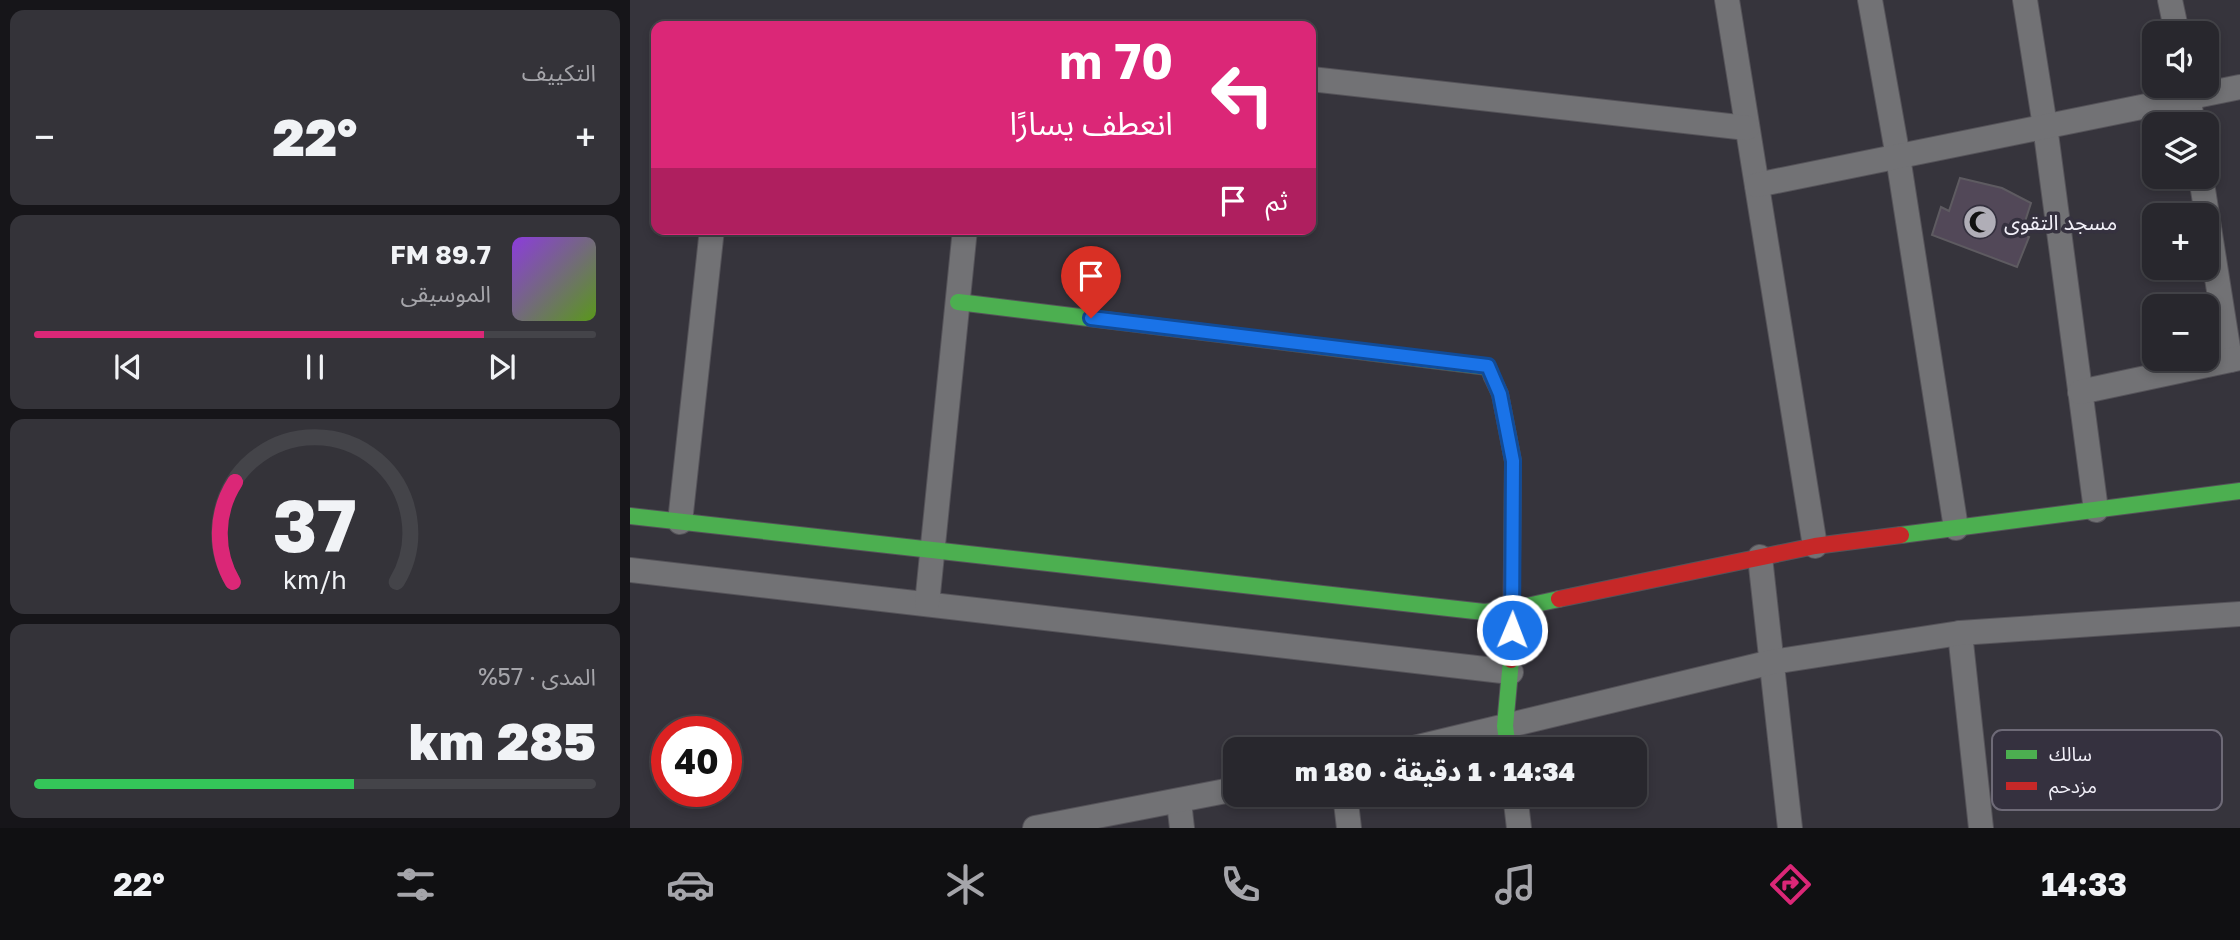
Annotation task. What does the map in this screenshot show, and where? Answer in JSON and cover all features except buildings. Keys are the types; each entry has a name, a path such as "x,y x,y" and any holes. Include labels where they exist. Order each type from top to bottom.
{"street":[{"path":"1727,0 1815,546"},
{"path":"1870,0 1898,157 1956,528"},
{"path":"2025,0 2045,126 2096,510"},
{"path":"2171,0 2175,21"},
{"path":"1316,80 1747,128"},
{"path":"2219,89 2240,87"},
{"path":"1757,185 2045,126 2163,98"},
{"path":"2080,392 2235,359 2203,189"},
{"path":"680,522 711,235"},
{"path":"927,604 964,235"},
{"path":"958,302 1488,366 1500,394 1513,461 1513,609 1506,737"},
{"path":"630,516 1484,612 1513,609 1815,546 2240,491"},
{"path":"1760,557 1790,828"},
{"path":"630,570 1511,672"},
{"path":"1510,737 1772,662 1960,633 2240,614"},
{"path":"1960,633 1981,828"},
{"path":"1035,828 1223,792"},
{"path":"1179,802 1182,828"},
{"path":"1347,807 1349,828"},
{"path":"1516,807 1519,828"}],"traffic: fast":[{"path":"958,302 1488,367 1492,377"},
{"path":"1901,535 2240,491"},
{"path":"630,516 1484,612 1559,599"},
{"path":"1506,737 1511,660"}],"traffic: jam":[{"path":"1492,377 1500,394 1513,461 1511,660"},
{"path":"1559,599 1815,546 1901,535"}],"place":[{"name":"مسجد التقوى","path":"1980,222"}],"route":[{"path":"1091,318 1488,366 1500,394 1513,461 1512,630"}]}
